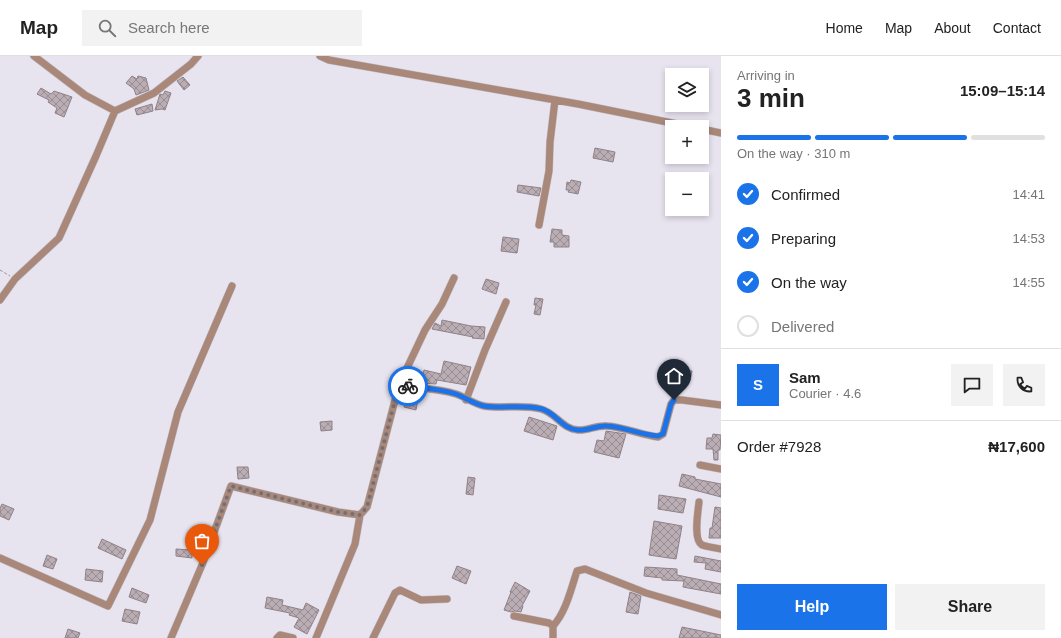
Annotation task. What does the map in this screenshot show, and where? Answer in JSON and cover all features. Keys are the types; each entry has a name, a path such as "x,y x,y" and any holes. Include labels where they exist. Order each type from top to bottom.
{"street":[{"path":"34,56 85,95 115,111"},
{"path":"0,300 15,279 59,238 115,111 154,93 191,64 198,56"},
{"path":"320,56 329,60 555,100 665,122"},
{"path":"539,225 549,171 550,142 555,100"},
{"path":"709,130 721,133"},
{"path":"316,638 355,544 360,515 367,507 399,385 425,330 442,304 454,278"},
{"path":"0,558 108,606 150,520 178,412 232,286"},
{"path":"466,400 506,302"},
{"path":"399,385 457,394 466,400 483,406 530,407 543,410 552,414 567,427 578,430 598,426 609,426 658,436 663,434 671,404 674,400 721,404"},
{"path":"700,465 721,469"},
{"path":"172,638 202,565 231,486 338,512 360,515"},
{"path":"699,502 697,532 698,540 701,545 721,549"},
{"path":"552,626 558,621 577,571 580,569 646,593 721,615"},
{"path":"373,638 394,592 400,590 421,600 447,599"},
{"path":"514,616 549,623 552,626 553,638"},
{"path":"277,638 280,635 293,638"}],"path":[{"path":"0,270 15,279"}],"building":[{"path":"132,76 137,79 138,76 146,78 149,90 136,95 134,89 126,83"},
{"path":"183,77 190,85 184,90 177,81"},
{"path":"41,88 51,94 54,91 72,97 64,117 55,113 57,108 48,102 49,100 37,94"},
{"path":"165,91 171,93 165,110 155,110 160,94 163,95"},
{"path":"152,104 153,111 137,115 135,109"},
{"path":"595,148 615,152 613,162 593,158"},
{"path":"571,180 581,182 578,194 568,192 569,190 566,190 567,182 570,183"},
{"path":"518,185 541,188 539,196 517,192"},
{"path":"552,229 562,230 562,235 569,236 569,247 554,247 554,242 550,242"},
{"path":"503,237 519,239 517,253 501,251"},
{"path":"486,279 499,283 496,294 482,289"},
{"path":"535,298 543,299 540,315 534,314 536,305 534,305"},
{"path":"442,320 471,326 485,327 484,339 472,338 473,337 432,329 435,323 441,326"},
{"path":"444,361 471,367 466,385 437,380 436,384 421,383 424,370 441,374"},
{"path":"667,366 692,371 690,381 665,377"},
{"path":"407,396 418,399 416,410 404,407"},
{"path":"529,417 557,426 553,440 524,431"},
{"path":"332,421 332,430 321,431 320,422"},
{"path":"606,431 626,434 619,458 594,452 597,440 604,441"},
{"path":"713,434 721,435 718,460 714,460 713,449 706,449 707,438 712,438"},
{"path":"237,467 248,467 249,478 238,479"},
{"path":"682,474 695,477 695,479 721,484 721,497 679,486"},
{"path":"468,477 475,478 473,495 466,494"},
{"path":"659,495 686,499 683,513 658,509"},
{"path":"2,504 14,509 9,520 0,516 0,508"},
{"path":"715,507 721,508 721,538 709,538 710,528 712,528"},
{"path":"654,521 682,526 676,559 649,555"},
{"path":"102,539 126,550 122,559 98,548"},
{"path":"176,549 192,550 192,558 176,556"},
{"path":"47,555 57,559 53,569 43,566"},
{"path":"695,556 721,561 721,572 705,569 706,563 694,562"},
{"path":"457,566 471,571 466,584 452,578"},
{"path":"645,567 677,569 677,575 721,584 721,594 683,587 684,581 662,580 662,578 644,576"},
{"path":"86,569 103,571 102,582 85,580"},
{"path":"515,582 530,591 522,606 521,612 504,610"},
{"path":"132,588 149,595 146,603 129,597"},
{"path":"630,592 641,596 638,614 626,612"},
{"path":"267,597 283,600 282,605 303,610 306,603 319,610 307,634 294,627 299,618 289,615 290,613 265,608"},
{"path":"125,609 140,612 137,624 122,621"},
{"path":"682,627 721,635 721,638 679,638"},
{"path":"68,629 80,633 78,638 65,638"}],"way so far":[{"path":"202,565 231,486 338,512 360,515 367,507 399,385 408,386"}],"route":[{"path":"408,386 457,394 466,400 483,406 530,407 543,410 552,414 567,427 578,430 598,426 609,426 650,436 658,436 663,434 671,404 674,400"}]}
